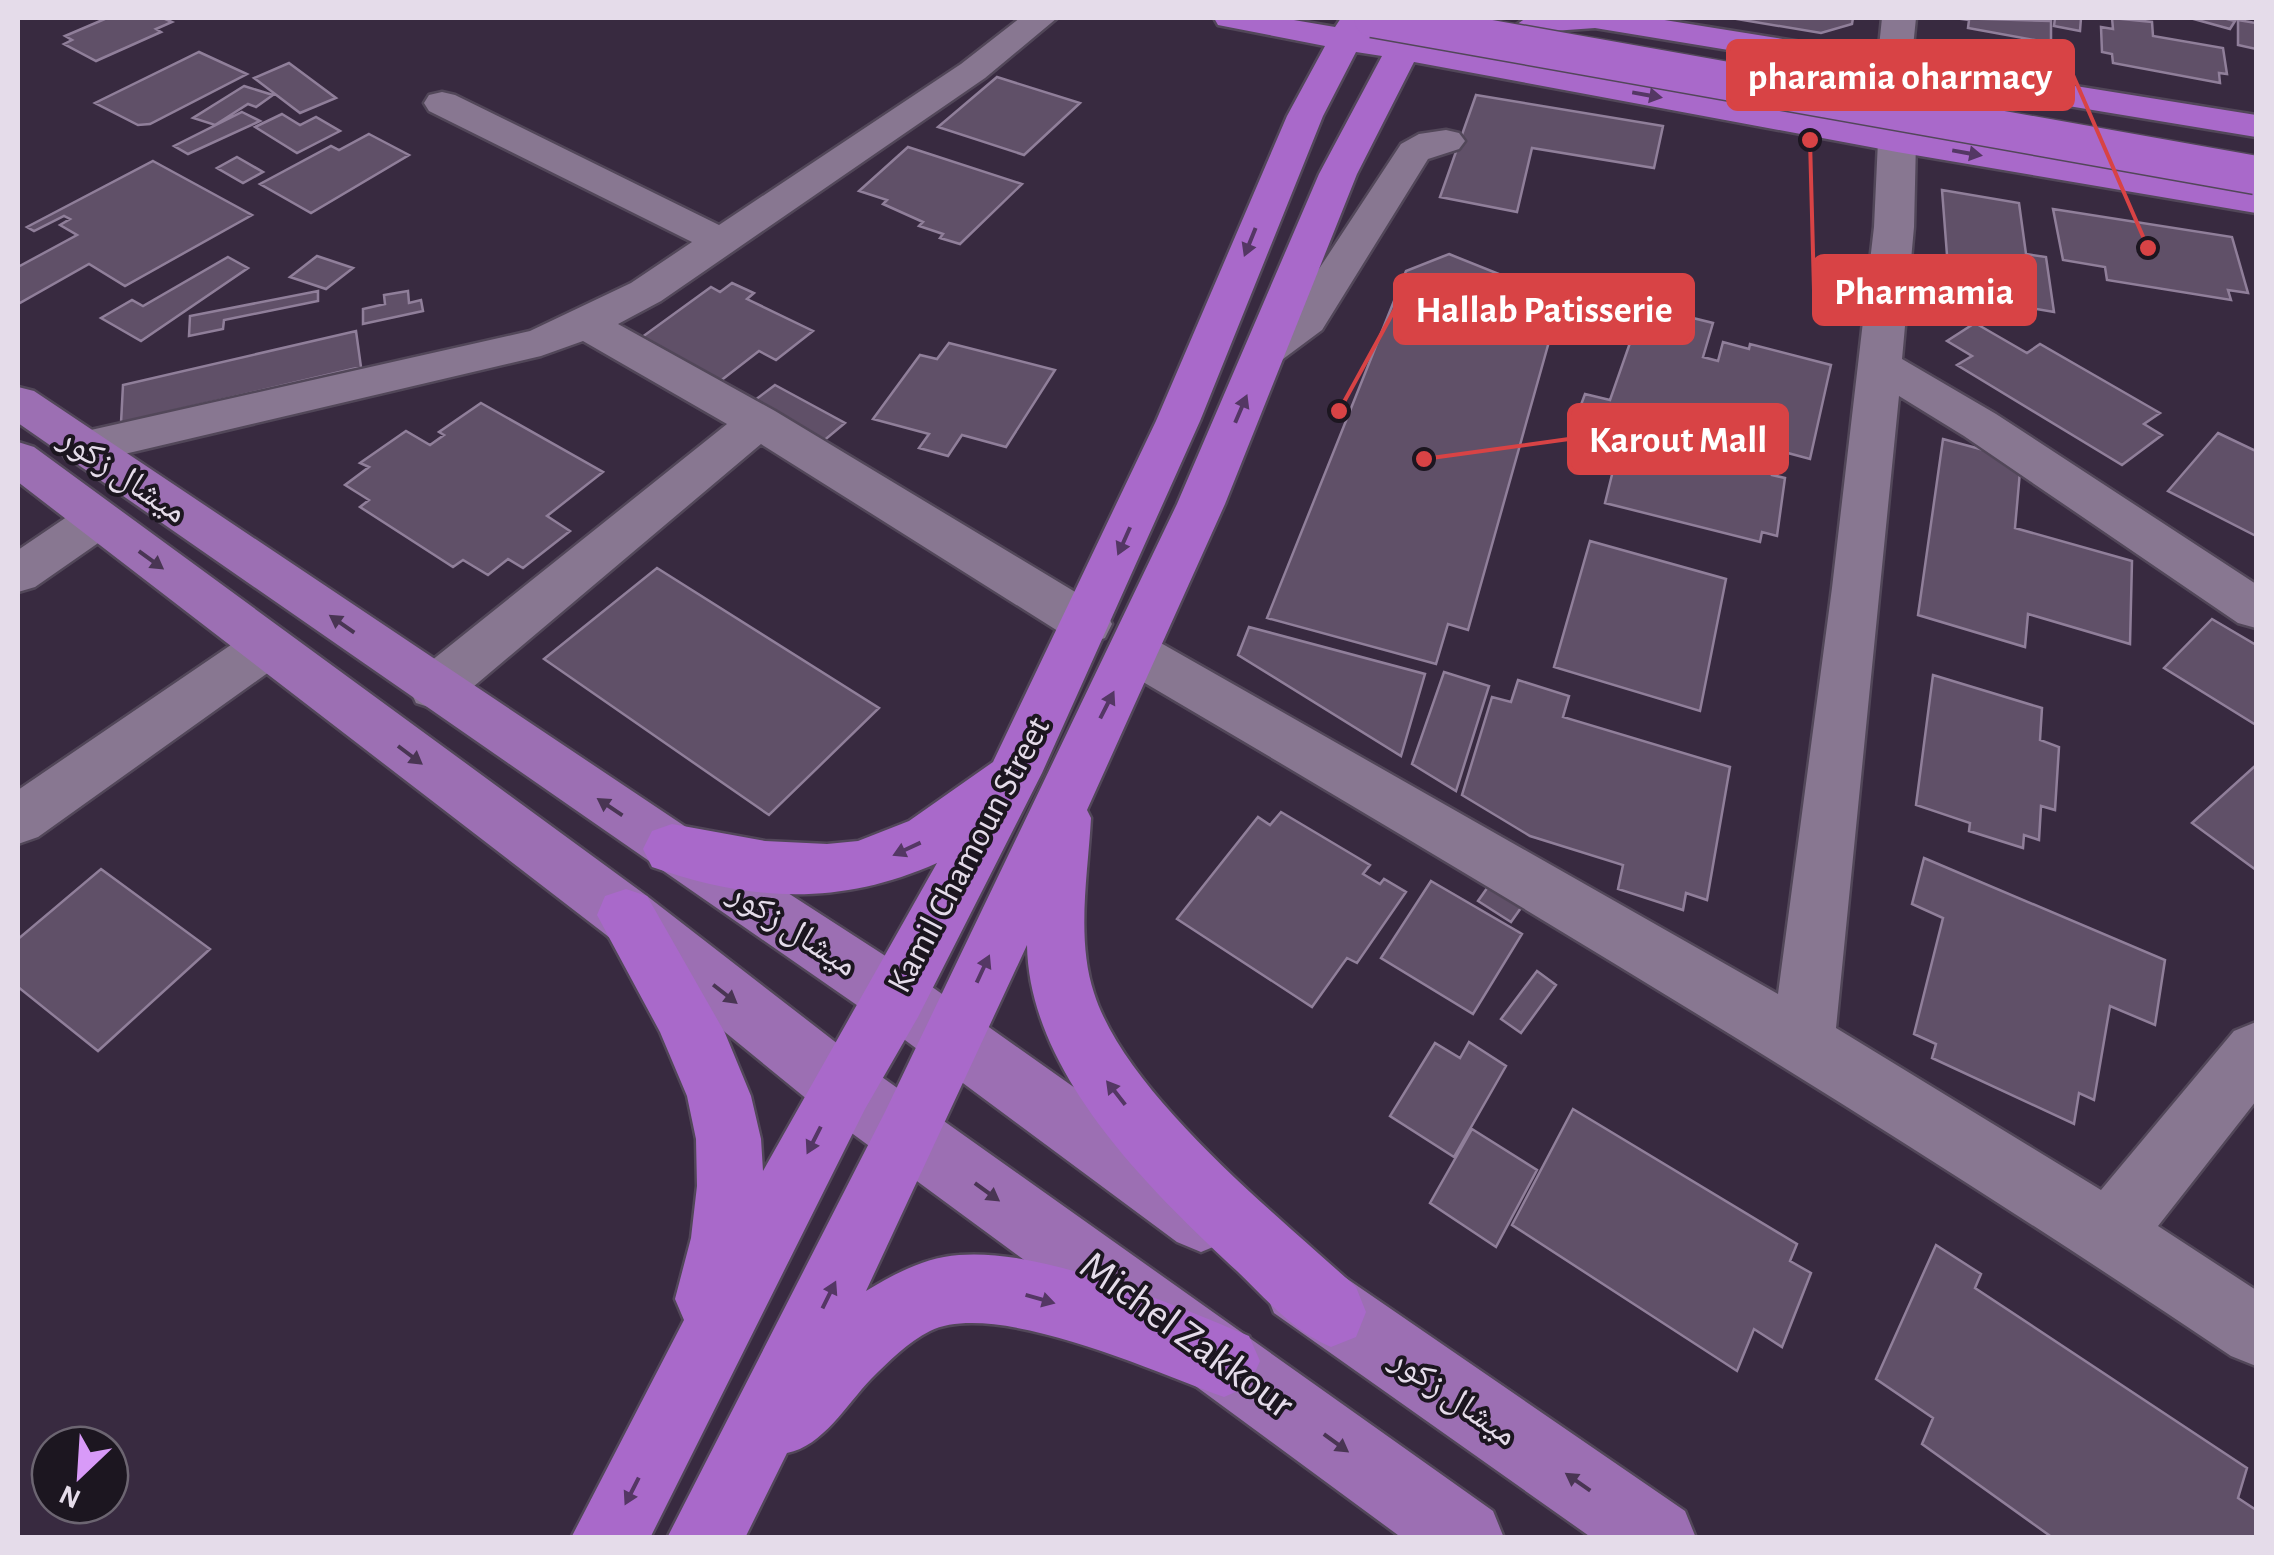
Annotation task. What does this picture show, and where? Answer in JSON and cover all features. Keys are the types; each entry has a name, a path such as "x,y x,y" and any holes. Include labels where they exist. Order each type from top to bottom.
{"highway":[{"path":"1234,18 1351,29 1405,51 2256,202"},
{"path":"1234,18 1289,42 1305,60 1310,76 1297,134"},
{"path":"1374,18 1832,103 2256,175"},
{"path":"1110,638 1264,352 1360,128 1420,18"},
{"path":"1482,18 2256,150"},
{"path":"1580,83 1524,54 1522,32 1546,21 1596,18 2256,126"},
{"path":"1297,134 1351,29"},
{"path":"1360,128 1404,87 1428,75 1461,71 1535,75"},
{"name":"Kamil Chamoun Street","path":"705,1538 908,1135 951,1038 1040,783 1110,638 1178,421 1297,134"},
{"path":"672,849 775,870 836,871 864,866 922,843 1040,783 1062,990 1088,1054 1142,1126 1331,1312"},
{"name":"Kamil Chamoun Street","path":"609,1538 842,1086 896,997 1040,783"},
{"path":"626,915 706,1054 728,1123 731,1156 730,1200 713,1289 659,1439"},
{"path":"738,1476 832,1368 866,1337 927,1296 964,1288 1026,1294 1224,1361"}],"main road":[{"name":"ميشال زكور","path":"18,402 40,467 97,520 626,915 908,1135"},
{"name":"ميشال زكور","path":"40,467 435,688 896,997 1331,1312 1658,1538"},
{"name":"Michel Zakkour","path":"908,1135 1466,1538"}],"street":[{"path":"40,467 541,342 586,324 646,292 974,71 1040,18"},
{"path":"1894,66 1900,18"},
{"path":"442,103 719,240"},
{"path":"1802,1042 1880,365 1894,227 1897,141"},
{"path":"1264,352 1307,320 1414,152 1432,142 1446,142"},
{"path":"586,324 759,422 1110,638 1534,881 1802,1042 2110,1233 2256,1331"},
{"path":"1880,365 1980,425 2256,608"},
{"path":"435,688 759,422"},
{"path":"18,574 97,520"},
{"path":"18,820 265,648"},
{"path":"2110,1233 2256,1052"}],"building":[{"path":"107,18 163,18 172,22 156,29 161,32 96,61 64,44 72,40 65,36"},
{"path":"1731,18 1853,18 1852,24 1821,33"},
{"path":"1954,18 2051,21 2051,43 1968,28 1969,20"},
{"path":"2055,18 2081,18 2080,31 2054,26"},
{"path":"2112,18 2152,22 2153,36 2223,48 2227,74 2219,73 2220,83 2113,63 2112,54 2102,52 2101,27 2113,29"},
{"path":"2190,18 2223,18 2235,21 2230,29"},
{"path":"2238,20 2256,23 2256,49 2238,45"},
{"path":"199,52 247,74 150,124 138,125 95,103"},
{"path":"289,63 336,98 300,113 254,78"},
{"path":"997,77 1080,103 1024,155 938,127"},
{"path":"244,86 273,95 256,107 248,104 215,125 193,118"},
{"path":"1476,95 1663,126 1654,168 1532,148 1517,212 1440,197"},
{"path":"242,112 260,121 188,154 174,146"},
{"path":"282,114 300,125 316,117 340,131 297,153 255,127"},
{"path":"369,134 409,155 311,213 260,184 331,146 339,150"},
{"path":"908,147 1022,184 960,244 940,238 943,234 919,226 923,222 883,204 887,200 859,191"},
{"path":"237,157 263,172 243,183 217,168"},
{"path":"153,161 252,215 125,286 89,264 18,304 18,267 77,235 60,225 70,219 64,216 34,231 27,227"},
{"path":"1942,190 2019,203 2026,254 2046,257 2054,312 1950,294"},
{"path":"2053,209 2232,237 2248,293 2228,290 2231,300 2107,280 2105,267 2063,260"},
{"path":"1449,254 1561,299 1468,630 1448,624 1436,664 1267,618 1406,271"},
{"path":"317,256 353,268 326,289 290,277"},
{"path":"228,257 248,268 141,341 101,318 132,300 143,306"},
{"path":"732,283 754,293 747,299 813,331 776,360 759,351 719,382 638,340 711,287 720,292"},
{"path":"318,291 318,301 224,320 223,329 189,336 190,316"},
{"path":"408,291 409,303 421,300 423,311 363,324 363,309 385,304 384,295"},
{"path":"1645,300 1691,311 1689,317 1713,323 1703,357 1718,361 1723,342 1749,349 1750,344 1831,365 1810,459 1769,448 1771,442 1744,435 1741,447 1626,415 1620,433 1575,421 1585,394 1610,400"},
{"path":"1975,323 2027,353 2040,344 2160,413 2144,424 2162,435 2122,465 1957,365 1972,356 1947,341"},
{"path":"356,331 361,367 121,423 123,385"},
{"path":"949,343 1055,370 1006,447 962,435 948,456 919,448 929,434 873,419 920,355 937,359"},
{"path":"775,385 845,423 821,443 751,403"},
{"path":"481,403 603,472 547,516 570,531 523,568 508,559 488,575 463,560 453,567 360,507 369,500 345,485 369,467 360,463 406,431 430,445 444,435 439,432"},
{"path":"1623,430 1773,467 1772,475 1785,478 1777,536 1762,532 1760,542 1605,503"},
{"path":"2218,433 2256,451 2256,536 2168,491"},
{"path":"1943,439 2021,460 2015,528 2132,561 2130,644 2028,614 2025,647 1918,615"},
{"path":"1590,541 1726,579 1700,711 1554,667"},
{"path":"657,568 879,708 769,815 544,659"},
{"path":"2212,619 2256,645 2256,725 2164,668"},
{"path":"1249,627 1425,674 1401,756 1238,655"},
{"path":"1444,672 1489,686 1456,791 1412,764"},
{"path":"1933,675 2042,708 2040,740 2059,747 2055,810 2041,806 2039,840 2024,835 2023,848 1969,831 1970,823 1916,805"},
{"path":"1518,680 1569,696 1563,717 1730,767 1707,900 1686,893 1683,910 1618,889 1623,865 1530,836 1462,795 1492,697 1511,702"},
{"path":"2256,765 2256,870 2192,823"},
{"path":"1281,812 1370,865 1363,874 1380,884 1384,879 1406,892 1357,963 1347,958 1312,1007 1177,919 1258,817 1270,825"},
{"path":"1924,858 2165,960 2155,1025 2110,1006 2094,1100 2079,1093 2074,1124 1932,1058 1936,1044 1914,1034 1943,918 1912,904"},
{"path":"101,869 210,949 98,1051 18,987 18,939"},
{"path":"1431,881 1522,934 1473,1014 1381,958"},
{"path":"1490,884 1523,905 1511,922 1478,901"},
{"path":"1537,971 1556,985 1521,1033 1501,1019"},
{"path":"1469,1042 1506,1066 1454,1157 1390,1116 1435,1043 1460,1058"},
{"path":"1573,1109 1797,1244 1790,1261 1811,1273 1782,1347 1754,1329 1737,1371 1512,1225"},
{"path":"1472,1129 1537,1170 1496,1247 1430,1203"},
{"path":"1936,1245 1981,1274 1975,1288 2247,1468 2238,1498 2256,1510 2256,1538 2053,1538 1922,1444 1933,1418 1876,1379"}],"place":[{"name":"Pharmamia","path":"1810,140"},
{"name":"pharamia oharmacy","path":"2148,248"},
{"name":"Hallab Patisserie","path":"1339,411"},
{"name":"Karout Mall","path":"1424,459"}]}
